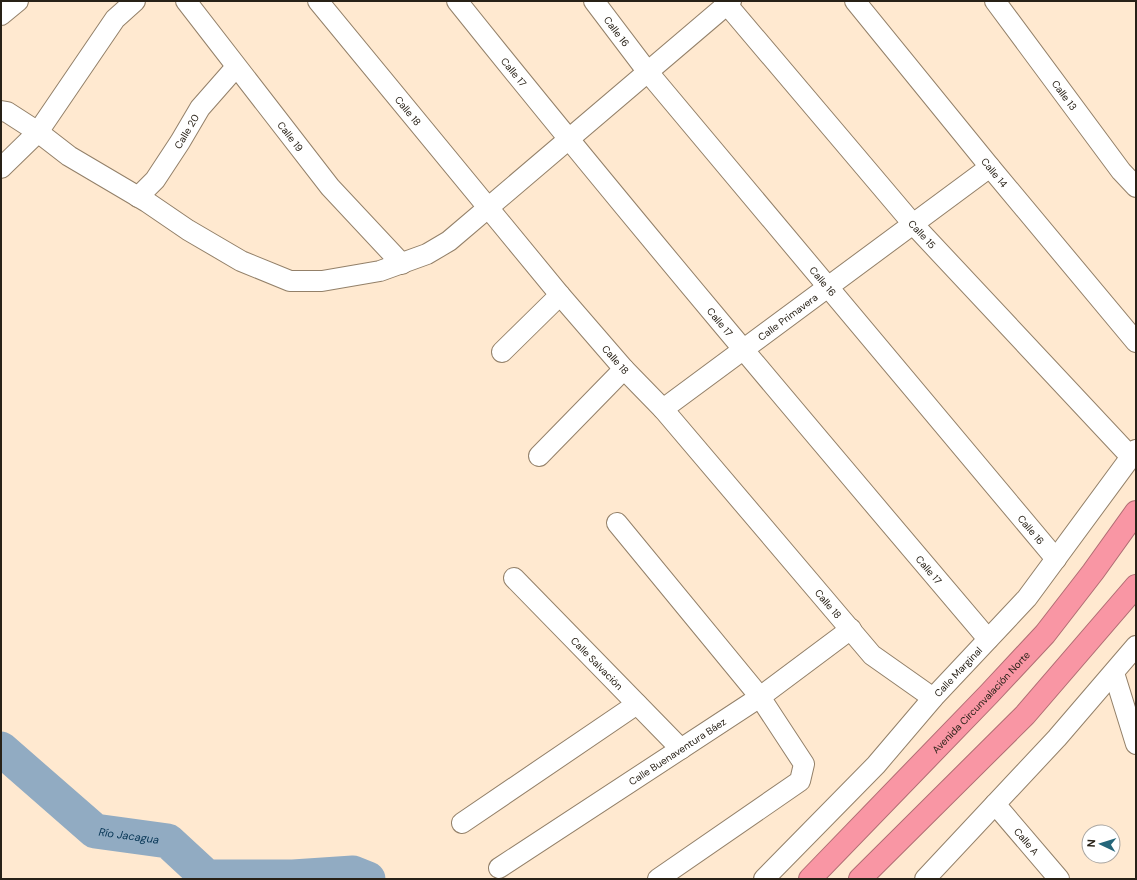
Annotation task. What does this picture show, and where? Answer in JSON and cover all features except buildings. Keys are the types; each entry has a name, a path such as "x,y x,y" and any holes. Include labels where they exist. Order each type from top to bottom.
{"highway":[{"name":"Avenida Circunvalación Norte","path":"810,879 984,700 1045,634 1093,572 1136,512"},
{"path":"860,879 1025,715 1136,586"}],"street":[{"path":"1,15 18,1"},
{"path":"1,168 38,132 116,19 135,1"},
{"name":"Calle 19","path":"186,1 330,187 402,264"},
{"name":"Calle 18","path":"318,1 560,295 624,369 663,409 872,655 933,698"},
{"name":"Calle 17","path":"457,1 568,140 743,350 988,639"},
{"name":"Calle 16","path":"594,1 647,71 1056,559"},
{"name":"Calle 14","path":"855,1 990,167 1136,342"},
{"name":"Calle 13","path":"994,1 1121,170 1136,187"},
{"path":"1,111 7,112 38,132 69,156 240,261 290,281 322,281 353,277 402,264 427,254 449,241 727,2"},
{"name":"Calle 15","path":"727,2 913,224 1134,454"},
{"name":"Calle 20","path":"138,197 155,180 200,108 236,67"},
{"name":"Calle Primavera","path":"663,409 990,167"},
{"path":"502,352 560,295"},
{"path":"540,456 624,369"},
{"name":"Calle Marginal","path":"764,879 876,765 933,698 1027,598 1134,454"},
{"path":"618,523 760,697 804,764 800,781 658,879"},
{"name":"Calle Salvación","path":"514,578 681,749"},
{"name":"Calle Buenaventura Báez","path":"499,868 760,697 851,629"},
{"path":"925,879 1114,673 1136,646"},
{"path":"1114,673 1136,744"},
{"path":"462,823 637,704"},
{"name":"Calle A","path":"995,804 1059,879"}],"waterway":[{"name":"Río Jacagua","path":"1,749 95,831 168,841 207,877 293,877 353,873 368,879"}]}
